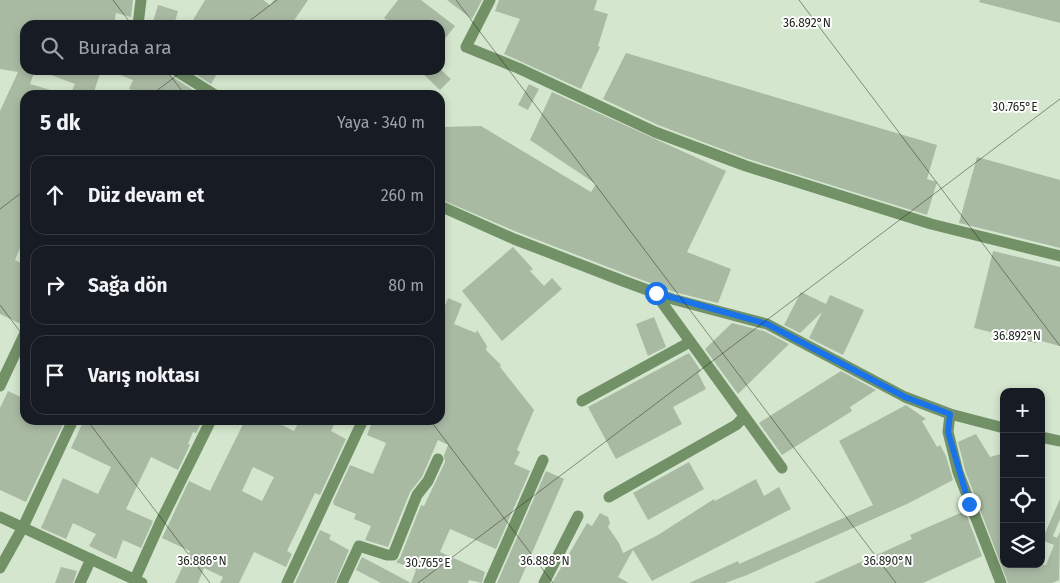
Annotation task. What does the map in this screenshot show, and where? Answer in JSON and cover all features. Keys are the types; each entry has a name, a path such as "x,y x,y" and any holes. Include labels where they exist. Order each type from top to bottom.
{"street":[{"path":"139,20 141,0"},
{"path":"490,0 466,47 518,68 655,132 808,186 857,199 931,224 1060,256"},
{"path":"183,75 207,90"},
{"path":"445,208 514,239 656,293 767,324 905,397 950,414 1000,427"},
{"path":"656,293 782,468"},
{"path":"582,401 690,342"},
{"path":"0,386 20,344"},
{"path":"950,414 948,432 958,472 1001,583"},
{"path":"609,497 736,425 744,417"},
{"path":"0,568 23,527 71,425"},
{"path":"0,517 139,581 160,523 209,425"},
{"path":"287,583 361,425"},
{"path":"1045,438 1060,441"},
{"path":"342,583 359,546 387,555 393,555 417,495 428,481 438,459"},
{"path":"489,583 543,460"},
{"path":"544,583 578,516"},
{"path":"80,583 92,559"}],"building":[{"path":"0,0 133,0 131,17 116,13 115,20 20,20 20,75 33,75 30,84 51,90 20,90 20,248 15,260 20,262 20,324 0,314 0,111 18,72 0,69"},
{"path":"205,0 263,0 270,5 274,0 308,0 294,20 193,20"},
{"path":"398,0 421,0 455,26 445,39 445,20 387,20 384,18"},
{"path":"447,0 482,0 472,19"},
{"path":"499,0 597,0 594,10 608,14 598,46 600,47 581,89 504,54 520,19 495,11"},
{"path":"980,0 1060,0 1060,23 979,2"},
{"path":"158,5 178,11 175,20 154,20"},
{"path":"626,53 937,145 927,179 937,182 927,215 748,159 658,125 603,99"},
{"path":"445,74 451,79 440,90 424,75"},
{"path":"51,75 99,75 95,90 72,90 75,84"},
{"path":"120,75 170,75 193,90 132,90 129,89 133,80"},
{"path":"197,75 216,75 211,84"},
{"path":"529,84 539,89 528,110 518,105"},
{"path":"552,92 726,171 687,252 731,269 718,303 674,292 517,232 445,201 445,127 481,126 591,192 596,184 530,140"},
{"path":"977,157 1060,180 1060,248 959,223"},
{"path":"513,247 533,269 530,271 544,286 552,278 562,289 502,341 462,291"},
{"path":"993,251 1060,267 1060,346 1037,340 1036,343 974,328"},
{"path":"801,292 826,304 830,295 864,310 843,355 809,338 822,312 800,333 784,325"},
{"path":"448,298 462,304 454,324 476,333 477,330 487,346 486,350 501,365 500,367 534,410 517,450 520,452 514,464 530,471 496,549 450,529 440,552 485,572 482,583 469,580 468,583 411,583 416,570 396,562 400,558 421,505 424,506 445,462 444,455 448,445 438,440 422,477 410,492 388,547 365,540 371,526 354,519 356,514 334,505 333,502 350,465 373,474 386,443 367,435 371,425 445,425 445,306"},
{"path":"654,317 666,347 648,356 636,324"},
{"path":"732,323 764,331 789,344 738,394 705,349"},
{"path":"689,353 701,371 698,373 706,389 673,407 682,424 616,459 588,407"},
{"path":"841,371 876,390 850,407 852,411 782,455 759,423"},
{"path":"8,391 20,397 20,425 63,425 26,502 0,490 0,408"},
{"path":"906,405 926,419 922,421 937,447 940,445 946,456 953,480 907,504 747,575 725,583 689,583 738,561 739,564 873,505 839,441"},
{"path":"82,425 200,425 196,433 193,432 188,444 190,445 178,470 151,457 126,509 153,521 141,548 123,540 116,559 89,546 96,534 73,523 66,539 41,528 63,478 98,494 111,467 71,448"},
{"path":"243,425 282,425 294,431 297,425 334,425 331,431 346,439 320,495 315,493 287,551 292,554 286,567 254,552 239,583 220,583 223,577 204,568 198,583 175,583 190,551 162,538 189,481 210,491","holes":["253,467 274,477 262,501 242,491"]},
{"path":"976,434 990,457 1000,454 1000,562 965,470 958,442"},
{"path":"689,462 704,489 648,520 633,493"},
{"path":"546,471 564,479 519,583 497,583"},
{"path":"756,479 764,496 779,487 791,509 652,581 633,550 618,577 629,583 552,583 587,523 592,526 600,513 608,517 610,523 608,527 619,543 623,553 658,535 714,499 715,501"},
{"path":"1060,499 1060,519 1053,536 1057,538 1060,532 1059,580 1052,583 1008,583 1002,568 1045,568 1054,545 1045,541 1045,533"},
{"path":"965,511 982,556 923,583 814,583 912,539 910,535"},
{"path":"320,530 331,535 329,539 349,550 335,583 295,583"},
{"path":"362,557 411,583 381,583 356,570"},
{"path":"61,567 77,571 73,583 55,583"}],"route":[{"path":"656,293 767,324 905,397 950,414 948,432 958,472 969,504"}]}
